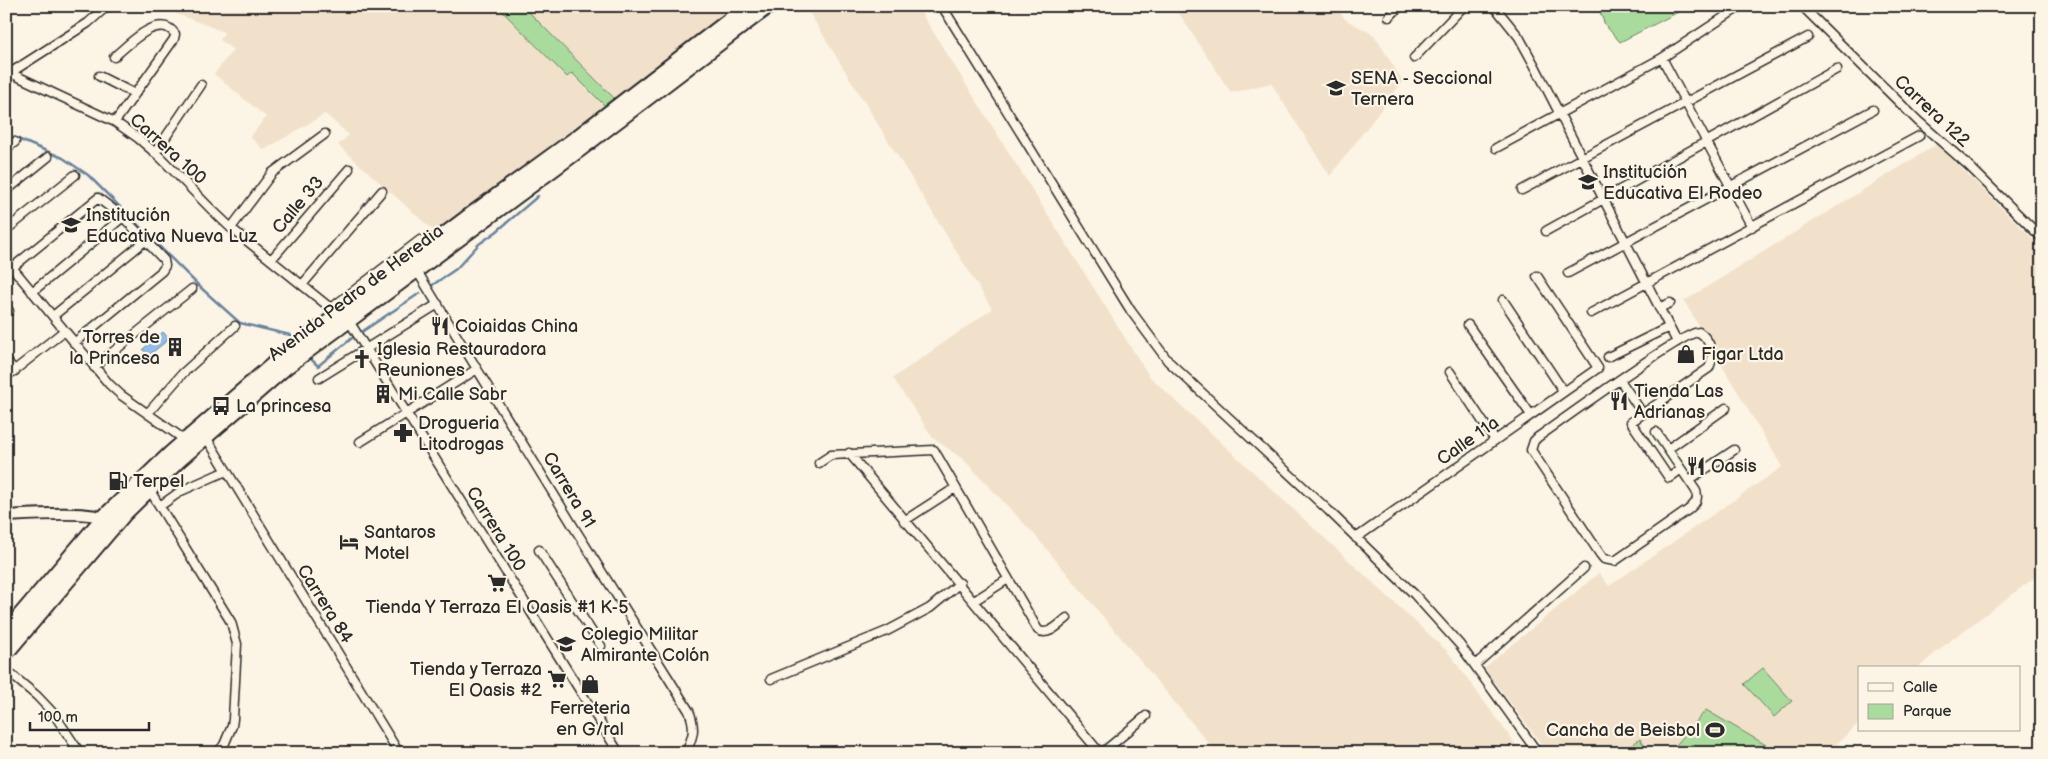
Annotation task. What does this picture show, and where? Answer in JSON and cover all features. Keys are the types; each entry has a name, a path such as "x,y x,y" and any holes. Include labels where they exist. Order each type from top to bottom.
{"highway":[{"name":"Avenida Pedro de Heredia","path":"6,632 185,440 277,361 480,208 574,140 748,6"},
{"name":"Avenida Pedro de Heredia","path":"6,653 109,521 149,489 287,366 339,315 417,270 768,6"}],"street":[{"path":"942,6 1131,311 1168,361 1414,595 1475,665 1538,753"},
{"path":"1389,17 1400,6"},
{"path":"1414,58 1464,6"},
{"path":"1494,6 1519,37 1677,342"},
{"path":"1496,148 1662,58 1741,6"},
{"name":"Carrera 122","path":"1802,6 1918,121 1968,165 2042,238"},
{"path":"8,72 88,23 106,7"},
{"path":"114,58 142,33 153,27 164,26 171,29 175,34 174,39 115,122"},
{"path":"1522,190 1808,37"},
{"path":"1662,58 1752,227"},
{"path":"1546,231 1837,69"},
{"name":"Carrera 100","path":"8,72 115,122 155,153 232,228 339,315 365,348 619,753"},
{"path":"99,76 135,94"},
{"path":"155,153 201,85"},
{"path":"1568,273 1873,110"},
{"name":"Calle 33","path":"232,228 272,173 325,134"},
{"path":"1591,313 1919,136"},
{"path":"6,149 15,142"},
{"path":"6,191 48,157"},
{"name":"Calle 33","path":"271,260 348,169"},
{"path":"6,230 75,175"},
{"path":"302,285 382,191"},
{"path":"13,267 98,198 123,217 164,260 165,266 162,271 74,343"},
{"path":"32,292 123,217"},
{"path":"339,315 420,240"},
{"path":"53,316 145,241"},
{"path":"6,260 74,343 121,394 185,440"},
{"name":"Carrera 91","path":"417,270 689,711 694,725 693,735 686,753"},
{"name":"Calle 11a","path":"1356,538 1598,368 1537,276"},
{"path":"94,366 192,289"},
{"path":"1502,300 1564,392"},
{"path":"1659,308 1670,303"},
{"path":"319,378 438,304"},
{"path":"1468,325 1531,415"},
{"path":"148,413 183,373 235,326"},
{"path":"1608,358 1669,327"},
{"path":"6,378 64,331"},
{"path":"1656,432 1696,491 1698,496 1697,502 1621,559 1615,561 1604,559 1532,454 1532,445 1538,437 1620,380 1695,332 1702,334 1712,353 1711,364 1706,371 1631,422 1669,478 1681,469"},
{"path":"6,360 15,371"},
{"path":"360,442 477,368"},
{"path":"1450,372 1495,440"},
{"path":"1620,380 1643,414"},
{"path":"1668,449 1726,408"},
{"name":"Carrera 84","path":"206,437 399,753"},
{"path":"819,464 831,455 934,450 1038,630 1042,633 1047,633 1067,618"},
{"path":"1689,480 1734,450"},
{"path":"849,453 904,521 960,583 1060,707 1101,753 1146,716"},
{"path":"160,506 181,491 226,471"},
{"path":"904,521 955,488"},
{"path":"149,489 231,622 237,644 232,726 224,745 217,753"},
{"path":"6,516 88,514 109,521"},
{"path":"539,550 601,646"},
{"path":"1475,665 1584,568"},
{"path":"974,601 1008,579"},
{"path":"771,679 886,631 930,608 960,583"},
{"path":"6,670 37,696 54,714 80,753"}],"shaded area":[{"path":"156,6 497,6 567,76 571,73 604,105 436,233 338,145 349,135 325,114 264,150 250,137 266,117 214,74 233,50 220,40 224,32"},
{"path":"523,6 739,6 616,100"},
{"path":"805,6 917,6 1149,376 1448,652 1522,753 1217,753 1033,533 964,460 933,438 893,378 992,309"},
{"name":"SENA - Seccional Ternera","path":"1174,6 1335,6 1345,19 1374,35 1403,81 1330,176 1271,83 1231,93"},
{"path":"1937,144 2042,248 2042,572 1946,644 1920,666 1858,666 1858,724 1827,753 1548,753 1484,668 1599,573 1609,586 1782,467 1684,301"}],"green space":[{"path":"497,6 523,6 616,100 604,105 572,73 567,77"},
{"path":"1598,6 1690,6 1620,42 1605,25"},
{"path":"1763,668 1792,701 1774,717 1744,684"},
{"name":"Cancha de Beisbol","path":"1706,710 1778,752 1673,753 1671,751"},
{"path":"1640,739 1649,753 1621,753"}],"water":[{"path":"163,332 169,339 148,356 143,349"}],"waterway":[{"path":"737,38 783,6"},
{"path":"623,125 641,111"},
{"path":"6,134 63,158 88,175 200,287 240,323 290,335 295,339"},
{"path":"431,286 456,269 479,244 538,196"},
{"path":"363,331 420,293"},
{"path":"312,360 318,366 352,338"}],"place":[{"name":"SENA - Seccional Ternera","path":"1336,88"},
{"name":"Institución Educativa El Rodeo","path":"1588,182"},
{"name":"Institución Educativa Nueva Luz","path":"71,225"},
{"name":"Coiaidas China","path":"440,326"},
{"name":"Torres de la Princesa","path":"175,347"},
{"name":"Figar Ltda","path":"1686,354"},
{"name":"Iglesia Restauradora Reuniones","path":"362,359"},
{"name":"Mi Calle Sabr","path":"383,394"},
{"name":"Tienda Las Adrianas","path":"1619,401"},
{"name":"La princesa","path":"221,406"},
{"name":"Drogueria Litodrogas","path":"403,433"},
{"name":"Oasis","path":"1696,466"},
{"name":"Terpel","path":"118,481"},
{"name":"Santaros Motel","path":"349,542"},
{"name":"Tienda Y Terraza El Oasis #1 K-5","path":"497,583"},
{"name":"Colegio Militar Almirante Colón","path":"566,644"},
{"name":"Tienda y Terraza El Oasis #2","path":"557,679"},
{"name":"Ferreteria en G/ral","path":"590,684"},
{"name":"Cancha de Beisbol","path":"1715,730"}]}
